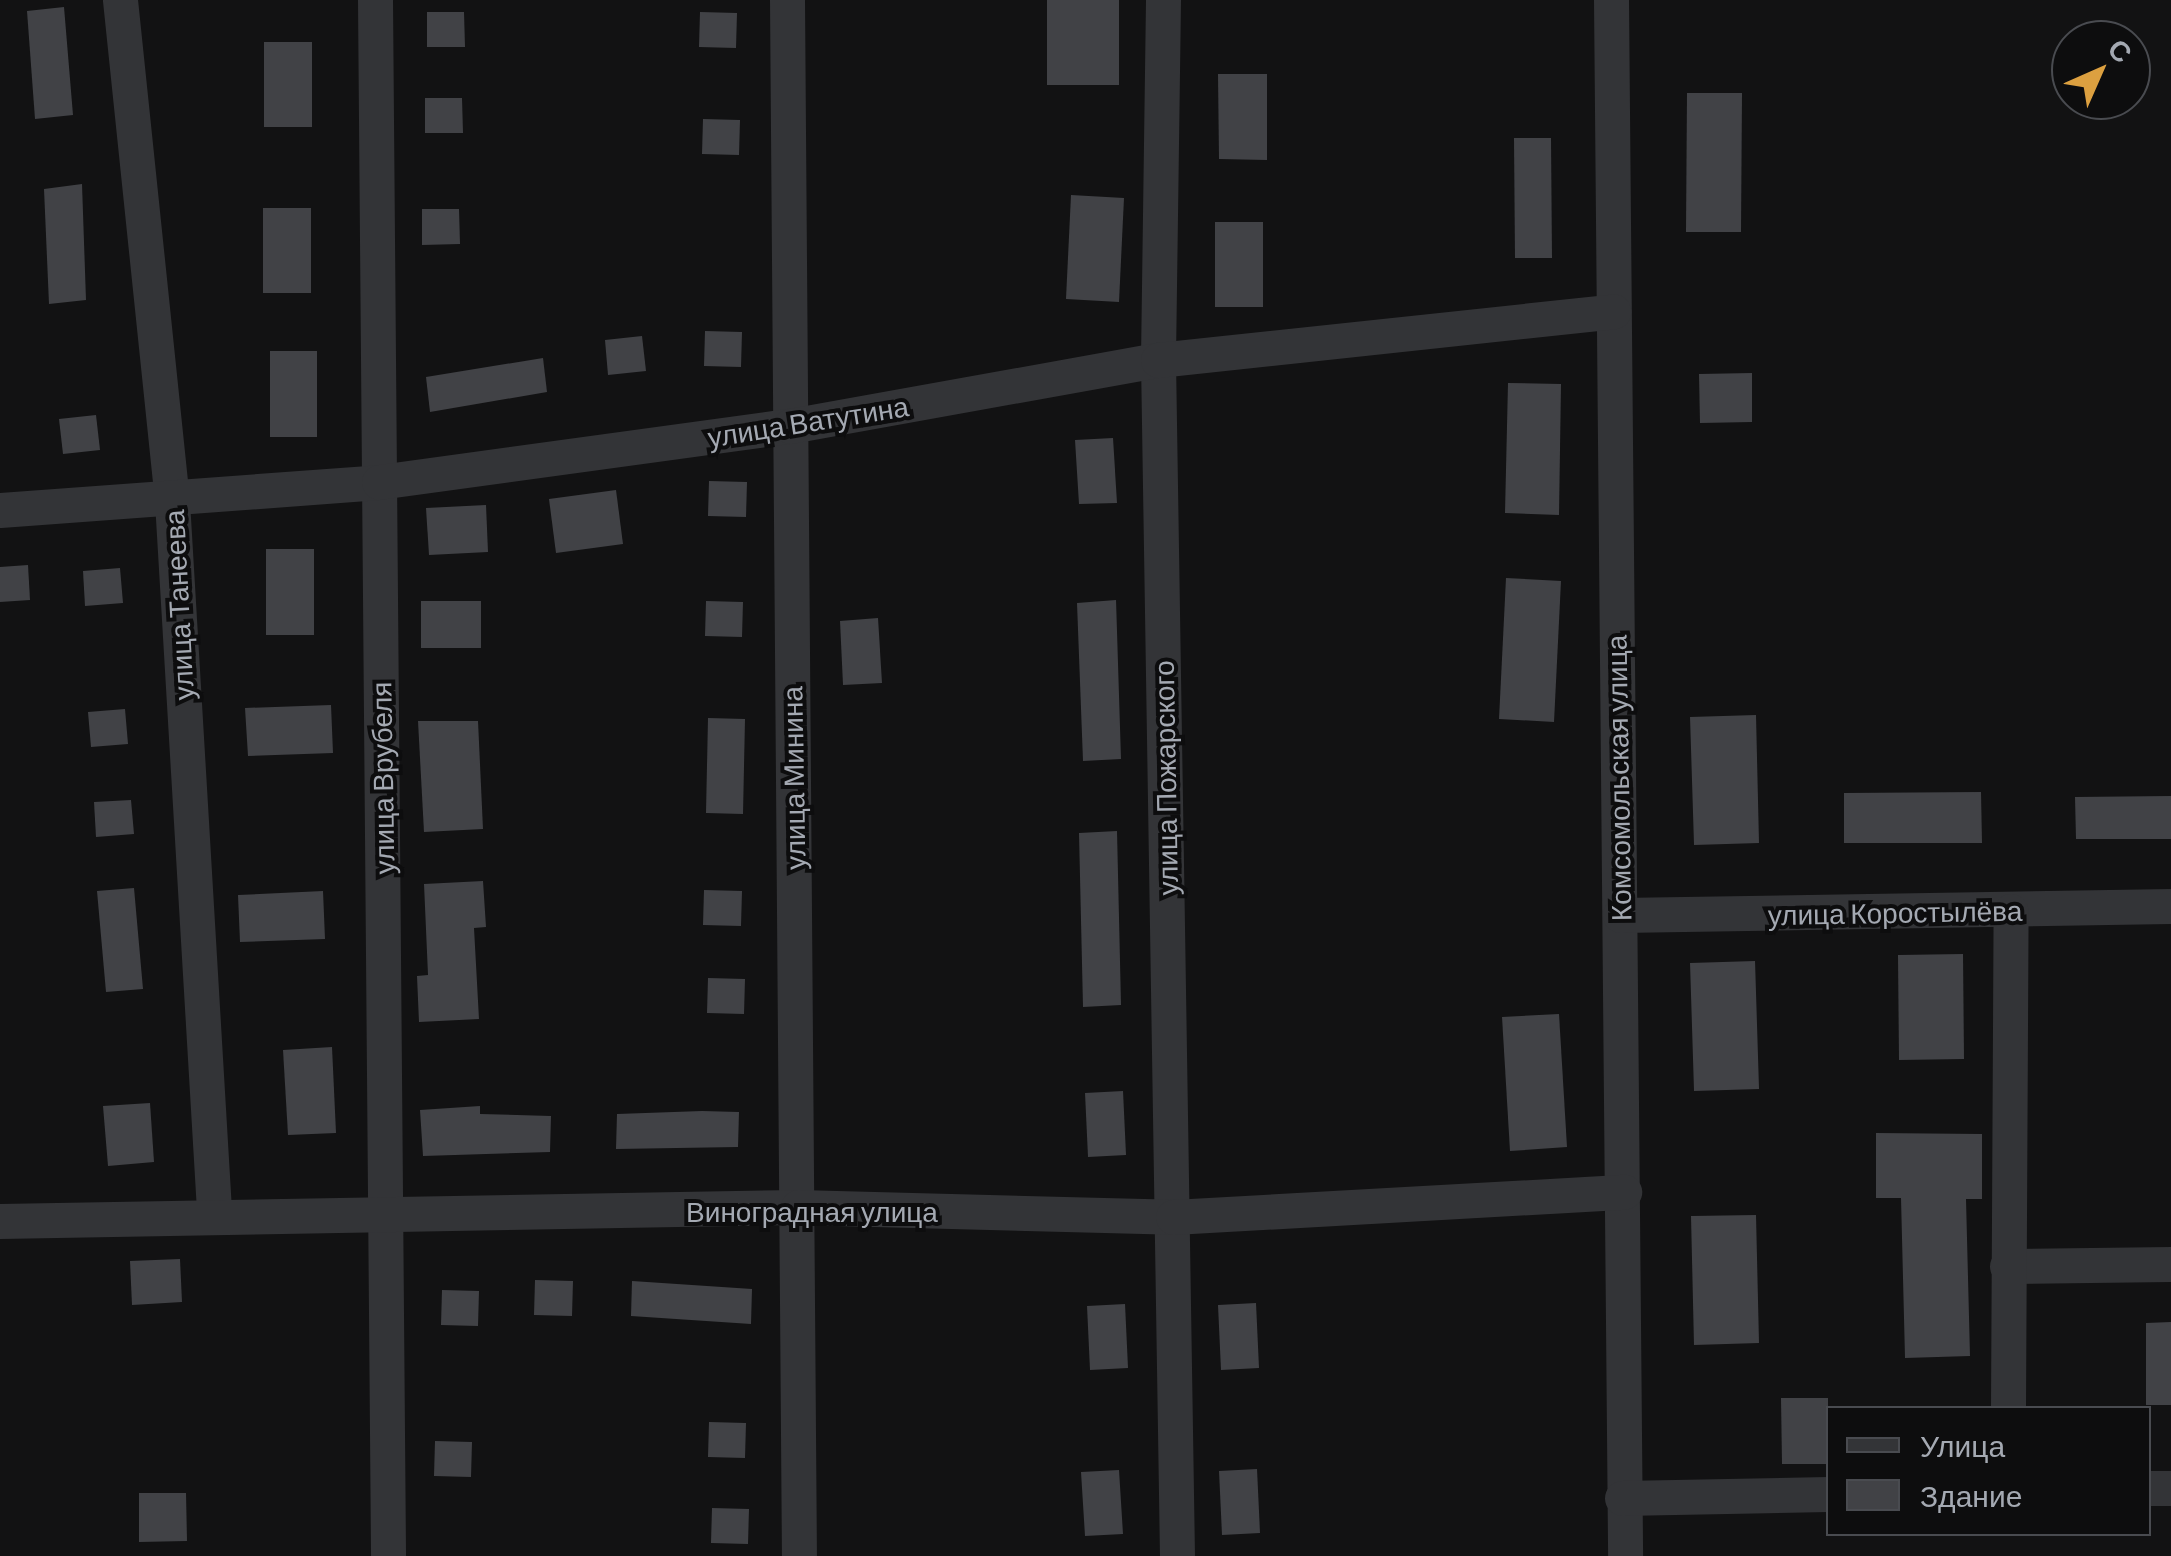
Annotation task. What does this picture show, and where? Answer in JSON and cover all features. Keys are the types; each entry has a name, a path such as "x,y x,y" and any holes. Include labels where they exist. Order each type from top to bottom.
{"street":[{"name":"улица Танеева","path":"120,0 172,501 214,1211"},
{"name":"улица Врубеля","path":"375,0 388,1556"},
{"name":"улица Минина","path":"787,0 799,1556"},
{"name":"улица Пожарского","path":"1164,0 1158,360 1177,1556"},
{"name":"Комсомольская улица","path":"1611,0 1625,1556"},
{"name":"улица Ватутина","path":"0,510 172,501 379,482 790,426 1158,360 1613,310"},
{"name":"улица Коростылёва","path":"1620,915 2012,912 2171,906"},
{"path":"2008,1406 2006,1266 2012,912"},
{"name":"Виноградная улица","path":"0,1220 214,1211 386,1216 798,1207 1172,1218 1624,1192"},
{"path":"2006,1266 2171,1264"},
{"path":"1622,1498 1826,1494"}],"building":[{"path":"1047,0 1119,0 1119,85 1047,85"},
{"path":"64,7 73,115 35,119 27,11"},
{"path":"427,12 464,12 465,47 427,47"},
{"path":"700,12 737,13 736,48 699,47"},
{"path":"264,42 312,42 312,127 264,127"},
{"path":"1218,74 1267,74 1267,160 1219,159"},
{"path":"1687,93 1742,93 1741,232 1686,232"},
{"path":"425,98 462,98 463,133 425,133"},
{"path":"703,119 740,120 739,155 702,154"},
{"path":"1514,138 1551,138 1552,258 1515,258"},
{"path":"82,184 86,300 49,304 44,189"},
{"path":"1071,195 1124,198 1119,302 1066,299"},
{"path":"263,208 311,208 311,293 263,293"},
{"path":"422,209 459,209 460,244 422,245"},
{"path":"1215,222 1263,222 1263,307 1215,307"},
{"path":"705,331 742,332 741,367 704,366"},
{"path":"642,336 646,371 608,375 605,340"},
{"path":"270,351 317,351 317,437 270,437"},
{"path":"543,358 547,392 430,412 426,377"},
{"path":"1752,373 1752,422 1700,423 1699,374"},
{"path":"1508,383 1561,384 1559,515 1505,513"},
{"path":"96,415 100,450 63,454 59,419"},
{"path":"1113,438 1117,503 1079,504 1075,440"},
{"path":"709,481 747,482 746,517 708,516"},
{"path":"616,490 623,544 556,553 549,499"},
{"path":"486,505 488,552 429,555 426,508"},
{"path":"266,549 314,549 314,635 266,635"},
{"path":"28,565 30,600 0,602 0,567"},
{"path":"120,568 123,603 85,606 83,571"},
{"path":"1506,578 1561,581 1554,722 1499,719"},
{"path":"1116,600 1121,759 1083,761 1077,603"},
{"path":"421,601 481,601 481,648 421,648"},
{"path":"706,601 743,602 742,637 705,636"},
{"path":"878,618 882,683 843,685 840,621"},
{"path":"331,705 333,753 248,756 245,708"},
{"path":"125,709 128,744 91,747 88,712"},
{"path":"1756,715 1759,843 1694,845 1690,717"},
{"path":"708,718 745,719 743,814 706,813"},
{"path":"418,721 478,721 483,829 424,832"},
{"path":"1981,792 1982,843 1844,843 1844,793"},
{"path":"2171,796 2171,839 2076,839 2075,797"},
{"path":"131,800 134,834 96,837 94,802"},
{"path":"1117,831 1121,1005 1083,1007 1079,833"},
{"path":"483,881 486,927 474,928 479,1019 419,1022 417,976 428,975 424,884"},
{"path":"134,888 143,989 106,992 97,891"},
{"path":"704,890 742,891 741,926 703,925"},
{"path":"323,891 325,939 240,942 238,895"},
{"path":"1963,954 1964,1059 1899,1060 1898,955"},
{"path":"1755,961 1759,1089 1694,1091 1690,963"},
{"path":"708,978 745,979 744,1014 707,1013"},
{"path":"1559,1014 1567,1147 1510,1151 1502,1017"},
{"path":"332,1047 336,1133 288,1135 283,1050"},
{"path":"1123,1091 1126,1155 1088,1157 1085,1093"},
{"path":"150,1103 154,1162 108,1166 103,1106"},
{"path":"480,1106 480,1114 551,1116 550,1152 423,1156 420,1110"},
{"path":"739,1112 738,1147 616,1149 617,1114"},
{"path":"1876,1133 1982,1134 1982,1199 1966,1199 1970,1356 1905,1358 1901,1198 1876,1198"},
{"path":"1756,1215 1759,1343 1694,1345 1691,1216"},
{"path":"180,1259 182,1302 132,1305 130,1261"},
{"path":"535,1280 573,1281 572,1316 534,1315"},
{"path":"632,1281 752,1289 751,1324 631,1316"},
{"path":"442,1290 479,1291 478,1326 441,1325"},
{"path":"1256,1303 1259,1368 1221,1370 1218,1305"},
{"path":"1125,1304 1128,1368 1090,1370 1087,1306"},
{"path":"2171,1322 2171,1405 2146,1405 2146,1323"},
{"path":"1781,1398 1828,1398 1826,1464 1782,1464"},
{"path":"709,1422 746,1423 745,1458 708,1457"},
{"path":"435,1441 472,1442 471,1477 434,1476"},
{"path":"1257,1469 1260,1533 1222,1535 1219,1471"},
{"path":"1119,1470 1123,1534 1085,1536 1081,1472"},
{"path":"139,1493 186,1493 187,1541 139,1542"},
{"path":"712,1508 749,1509 748,1544 711,1543"}]}
